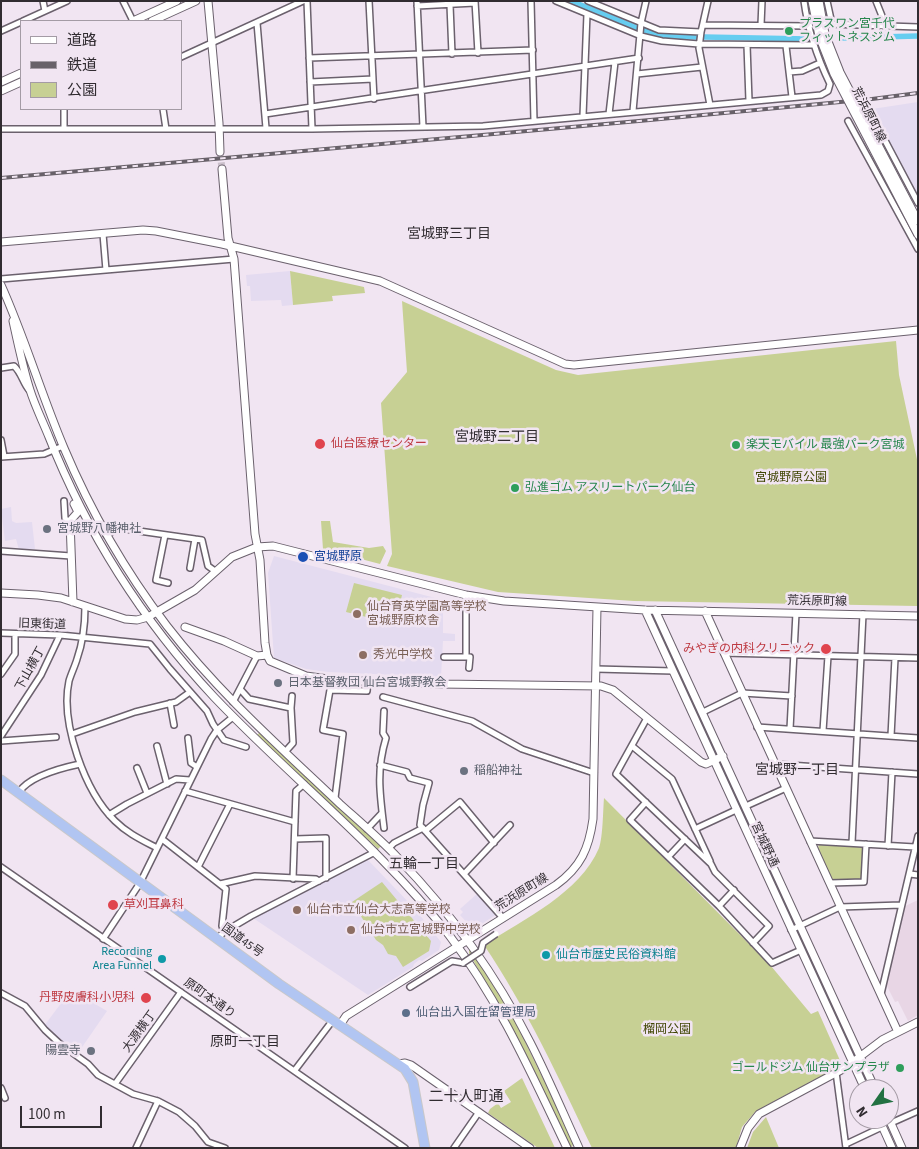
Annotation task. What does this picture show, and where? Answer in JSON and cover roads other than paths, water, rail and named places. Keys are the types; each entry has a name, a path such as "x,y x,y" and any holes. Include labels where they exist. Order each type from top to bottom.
{"highway":[{"name":"国道45号","path":"1,780 217,939 399,1064 407,1071 413,1082 425,1148"}],"street":[{"path":"43,1 45,11"},
{"path":"24,20 67,1"},
{"path":"123,1 132,20"},
{"path":"135,20 177,1"},
{"path":"154,20 196,1"},
{"path":"208,1 220,152"},
{"path":"182,57 303,1"},
{"path":"307,1 312,129"},
{"path":"369,1 374,99"},
{"path":"531,1 534,120"},
{"path":"556,1 587,14 641,29 701,32"},
{"path":"589,1 662,41 700,44 814,45"},
{"path":"633,111 641,29 646,1"},
{"path":"708,1 700,44 702,67 710,105"},
{"path":"761,25 762,1"},
{"path":"1,129 312,129 483,126 821,95 828,91 830,84 814,45 804,1"},
{"name":"荒浜原町線","path":"812,1 819,36 834,74 918,234"},
{"name":"荒浜原町線","path":"819,1 825,34 840,72 918,221"},
{"path":"827,1 831,24 918,27"},
{"path":"876,1 886,26"},
{"path":"423,127 417,4 475,2 478,53"},
{"path":"450,4 452,54"},
{"path":"583,116 587,14"},
{"path":"1,31 20,22"},
{"path":"257,23 266,128"},
{"path":"703,25 809,26"},
{"path":"746,45 749,101"},
{"path":"786,46 792,97"},
{"path":"309,58 532,50"},
{"path":"265,114 311,109 533,76 638,58"},
{"path":"609,114 615,62"},
{"path":"789,72 802,71 820,63"},
{"path":"637,74 702,67"},
{"path":"1,82 20,73"},
{"path":"310,82 373,79"},
{"path":"1,91 20,82"},
{"path":"64,128 66,110"},
{"path":"163,110 166,129"},
{"path":"848,121 918,250"},
{"path":"860,141 880,130 918,203"},
{"path":"222,170 228,238 234,259 267,655 270,661 273,664 306,676 335,680 438,684 596,685 613,690 701,762 706,764 723,756"},
{"path":"1,242 142,230 156,231 230,246 380,281 565,364 574,366 918,330"},
{"path":"102,234 106,270"},
{"path":"1,279 234,259"},
{"path":"2,288 23,337 63,446 80,484 106,535 157,612 201,666 234,702 389,848 428,890 468,941 510,1005 531,1044 579,1148"},
{"path":"9,303 23,366 31,392 69,484 105,553 148,617 196,677 376,852 418,898 458,947 499,1011 567,1148"},
{"path":"1,368 14,366 17,368 23,382 31,392"},
{"path":"1,440 3,456 44,454 63,446"},
{"path":"69,484 71,497 78,512 70,521 73,602"},
{"path":"64,501 65,518 70,524"},
{"path":"70,524 78,518 82,520 93,539 105,553"},
{"path":"106,535 118,528 202,540 208,566 215,570"},
{"path":"165,535 156,580 168,583"},
{"path":"190,568 195,539"},
{"name":"荒浜原町線","path":"148,617 196,590 215,570 232,557 258,548 274,546 466,595 504,601 645,610 918,616"},
{"path":"1,551 71,556"},
{"path":"1,593 60,598 125,619 136,620 148,617"},
{"path":"466,595 466,657"},
{"path":"85,607 83,637 69,680 68,712 80,764 95,797 109,815 129,832 157,848"},
{"name":"荒浜原町線","path":"336,1022 559,884 579,863 590,838 594,773 597,607"},
{"name":"宮城野通","path":"645,610 861,1079"},
{"name":"宮城野通","path":"655,610 870,1079"},
{"path":"705,611 898,1032"},
{"path":"790,729 796,614"},
{"path":"852,843 863,614"},
{"path":"184,627 224,641 257,656 267,655"},
{"name":"旧東街道","path":"1,634 60,635 150,644 207,711 217,730"},
{"path":"1,674 15,654 15,634"},
{"name":"下山横丁","path":"1,736 41,675 60,635"},
{"path":"724,653 918,658"},
{"path":"234,702 257,656"},
{"path":"824,731 828,656"},
{"path":"444,657 470,657 469,668"},
{"path":"891,736 895,658"},
{"path":"596,669 673,671"},
{"path":"335,798 343,734 324,730 330,690 367,691 368,681"},
{"path":"240,689 249,699 292,708"},
{"path":"72,734 135,712 176,702 190,692"},
{"path":"703,712 742,693 792,696"},
{"path":"285,752 293,743 292,696"},
{"path":"383,697 472,721 522,749 594,773"},
{"path":"170,703 174,725"},
{"path":"384,711 383,734 386,738 380,765 379,788 384,828"},
{"path":"103,939 140,883 211,739 217,730 234,716"},
{"path":"646,718 616,774 712,864"},
{"path":"758,727 918,738"},
{"path":"217,730 224,740 246,747"},
{"path":"1,741 56,738"},
{"path":"188,738 191,763 197,767"},
{"path":"157,746 167,784"},
{"path":"632,746 672,779 715,872 770,926 753,943"},
{"path":"18,792 25,784 62,768 80,764"},
{"path":"775,764 918,774"},
{"path":"380,765 407,772 410,778 429,783 420,825 503,918"},
{"path":"138,768 147,793"},
{"path":"888,846 892,772"},
{"path":"109,815 176,779 190,780"},
{"path":"293,879 296,791 304,784"},
{"path":"746,806 786,788"},
{"path":"186,791 295,822"},
{"path":"389,848 394,843 424,829 460,802 494,843"},
{"path":"646,802 630,820 669,856 772,963 801,950"},
{"path":"198,867 230,804"},
{"path":"695,829 736,810"},
{"path":"368,829 382,813"},
{"path":"464,874 510,825"},
{"path":"881,994 918,836"},
{"path":"295,839 326,838 326,878"},
{"path":"162,839 226,890 222,926 224,932"},
{"path":"669,856 685,839"},
{"path":"810,841 915,848"},
{"path":"830,883 864,882 866,844"},
{"path":"217,939 224,932 251,916 376,852"},
{"name":"原町本通り","path":"1,867 405,1148"},
{"path":"910,874 918,875"},
{"path":"220,884 255,876 320,881"},
{"path":"718,906 734,890"},
{"path":"791,930 840,907 901,905"},
{"path":"410,987 452,960 463,963 481,951 482,943 496,934"},
{"name":"大源横丁","path":"116,1084 181,992"},
{"path":"1,993 24,1006 45,1030 59,1043 88,1064 98,1075 133,1094 158,1101 179,1112 195,1126 208,1142 225,1148"},
{"path":"499,1011 510,1005"},
{"path":"295,1070 336,1022"},
{"path":"740,1148 748,1128 759,1114 853,1062 882,1040 918,1022"},
{"path":"399,1064 411,1065 530,1148"},
{"path":"836,1072 846,1146 878,1129"},
{"path":"413,1082 421,1075 426,1075"},
{"path":"1,1088 5,1098"},
{"path":"136,1148 158,1101"},
{"path":"899,1118 918,1111"},
{"path":"454,1148 479,1112"},
{"path":"883,1129 892,1148"},
{"path":"894,1129 902,1148"}],"waterway":[{"path":"571,1 661,36 698,37"},
{"path":"840,38 918,36"},
{"path":"704,37 808,39"}],"tunnel":[{"path":"220,152 222,169"}],"railway":[{"path":"1,178 650,120 918,93"}],"place":[{"name":"プラスワン宮千代 フィットネスジム","path":"789,31"},
{"name":"仙台医療センター","path":"320,444"},
{"name":"楽天モバイル 最強パーク宮城","path":"736,445"},
{"name":"弘進ゴム アスリートパーク仙台","path":"515,488"},
{"name":"宮城野八幡神社","path":"47,529"},
{"name":"宮城野原","path":"303,557"},
{"name":"仙台育英学園高等学校 宮城野原校舎","path":"357,614"},
{"name":"みやぎの内科クリニック","path":"826,649"},
{"name":"秀光中学校","path":"363,655"},
{"name":"日本基督教団 仙台宮城野教会","path":"278,683"},
{"name":"稲船神社","path":"464,771"},
{"name":"草刈耳鼻科","path":"113,905"},
{"name":"仙台市立仙台大志高等学校","path":"297,910"},
{"name":"仙台市立宮城野中学校","path":"351,930"},
{"name":"仙台市歴史民俗資料館","path":"546,955"},
{"name":"Recording Area Funnel","path":"162,959"},
{"name":"丹野皮膚科小児科","path":"146,998"},
{"name":"仙台出入国在留管理局","path":"406,1013"},
{"name":"陽雲寺","path":"91,1051"},
{"name":"ゴールドジム 仙台サンプラザ","path":"900,1068"}],"district":[{"name":"宮城野三丁目","path":"449,235"},
{"name":"宮城野二丁目","path":"497,438"},
{"name":"宮城野一丁目","path":"797,771"},
{"name":"五輪一丁目","path":"424,865"},
{"name":"原町一丁目","path":"245,1043"},
{"name":"二十人町通","path":"466,1098"}],"park label":[{"name":"宮城野原公園","path":"791,478"},
{"name":"榴岡公園","path":"667,1030"}]}
